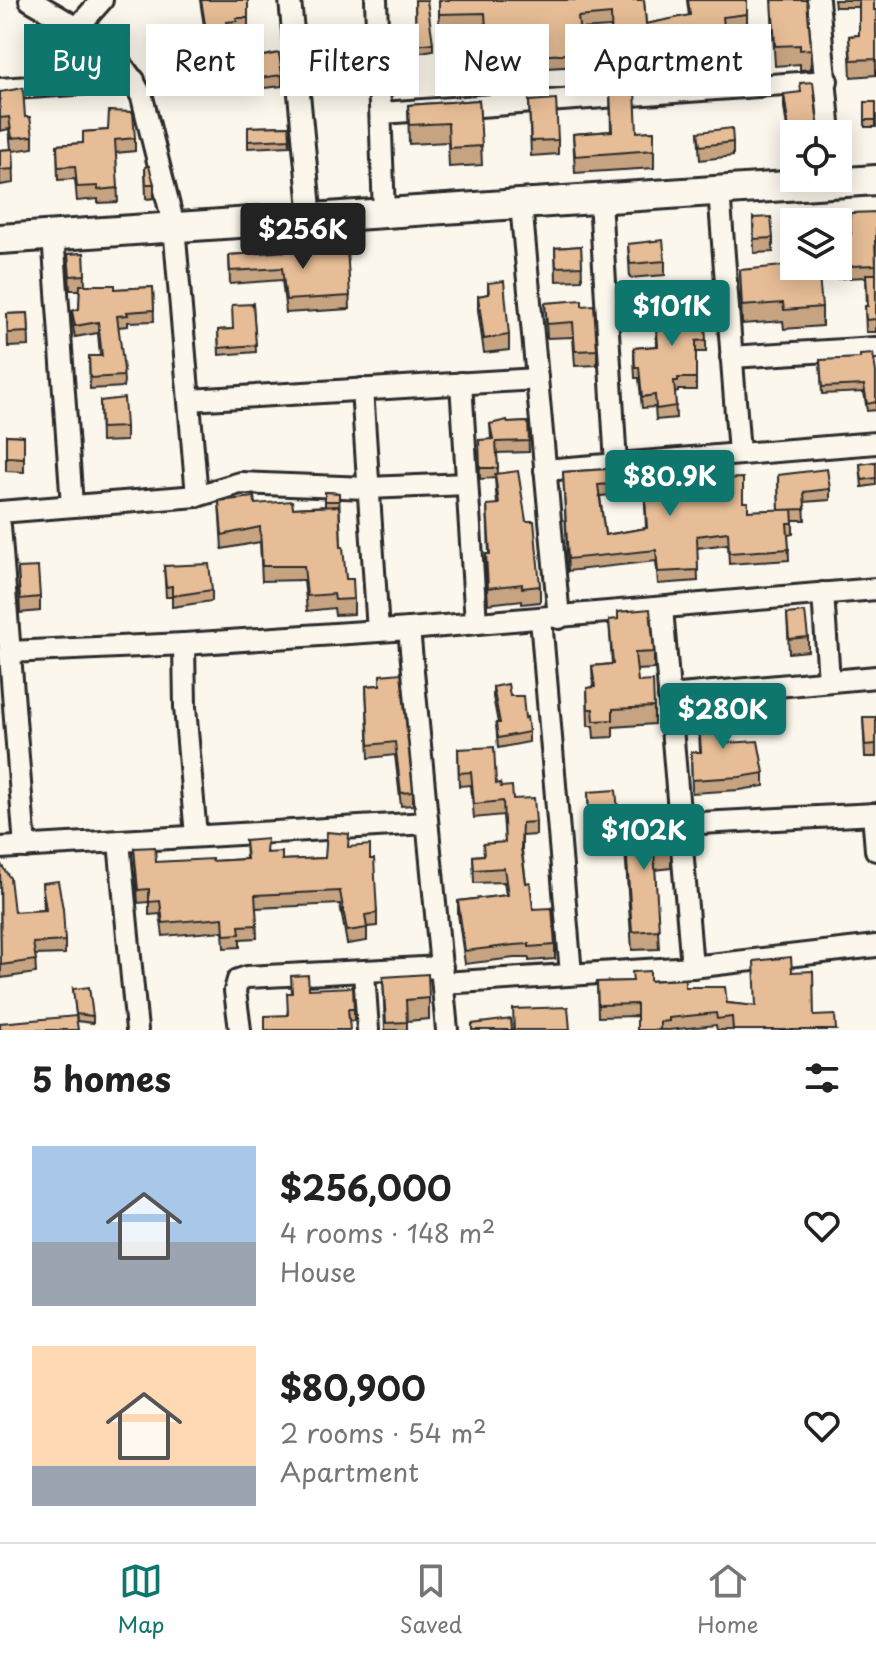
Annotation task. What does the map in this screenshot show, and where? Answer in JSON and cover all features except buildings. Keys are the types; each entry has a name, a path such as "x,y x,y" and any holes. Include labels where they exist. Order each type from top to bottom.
{"street":[{"path":"30,0 70,24"},
{"path":"81,24 102,0"},
{"path":"290,0 311,219"},
{"path":"376,0 384,213"},
{"path":"818,0 829,120"},
{"path":"130,75 142,97 174,226 197,496"},
{"path":"0,89 134,80"},
{"path":"382,113 827,81"},
{"path":"852,180 876,180"},
{"path":"0,239 600,200 780,185"},
{"path":"719,190 739,453"},
{"path":"600,200 616,464"},
{"path":"521,204 545,470 550,618 571,974"},
{"path":"53,235 72,506"},
{"path":"731,357 876,348"},
{"path":"189,400 537,379"},
{"path":"461,383 476,623"},
{"path":"362,389 378,631"},
{"path":"545,470 876,443"},
{"path":"0,512 197,496 240,483 367,488 467,484"},
{"path":"0,526 25,847"},
{"path":"9,652 409,629 876,589"},
{"path":"823,593 829,680"},
{"path":"662,608 692,967"},
{"path":"409,629 447,1030"},
{"path":"184,644 185,707 196,836"},
{"path":"669,696 876,677"},
{"path":"681,824 875,814 876,850"},
{"path":"0,848 427,823"},
{"path":"119,842 137,1030"},
{"path":"240,1030 235,991 238,980 247,977 364,973 571,974 692,967 876,946"},
{"path":"364,973 368,1030"}]}
